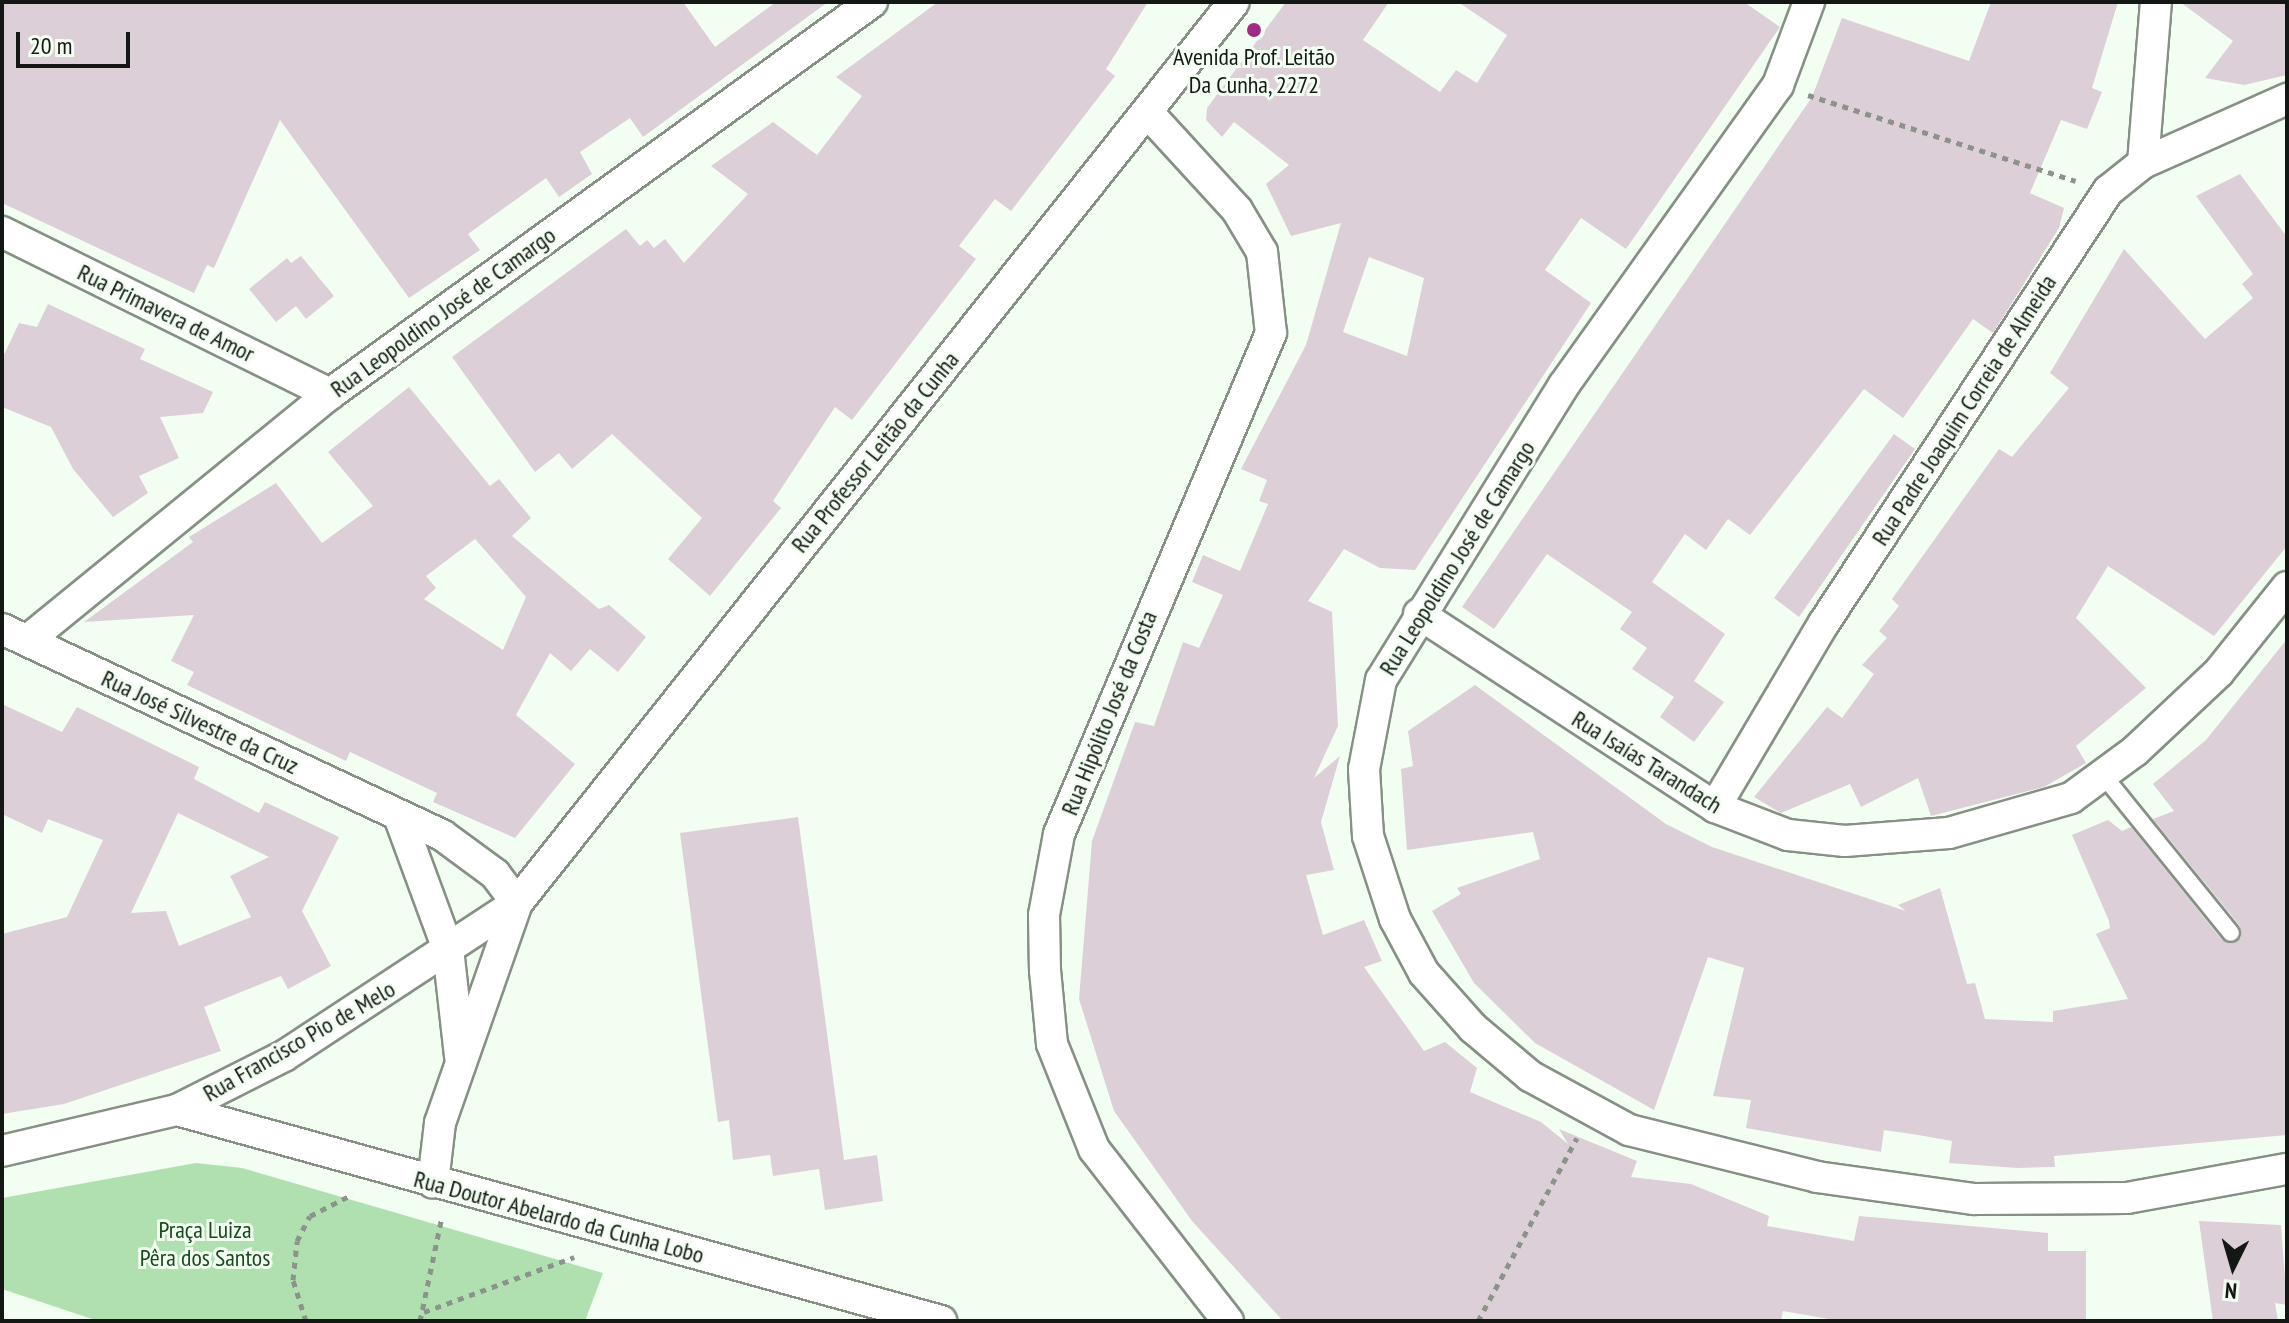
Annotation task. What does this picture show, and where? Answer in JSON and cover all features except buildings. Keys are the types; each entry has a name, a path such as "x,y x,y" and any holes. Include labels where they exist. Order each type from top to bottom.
{"street":[{"name":"Rua Leopoldino José de Camargo","path":"15,635 330,394 872,2"},
{"name":"Rua Professor Leitão da Cunha","path":"460,1056 448,949 517,903 1150,115 1234,2"},
{"name":"Rua Leopoldino José de Camargo","path":"1809,2 1778,85 1564,385 1419,614 1381,680 1368,727 1367,823 1380,881 1424,973 1473,1028 1591,1112 1629,1130 1817,1177 1974,1199 2127,1198 2287,1169"},
{"path":"2143,163 2156,2"},
{"name":"Rua Padre Joaquim Correia de Almeida","path":"1715,807 1824,623 2108,191 2143,163 2287,99"},
{"name":"Rua Hipólito José da Costa","path":"1150,115 1237,210 1262,252 1271,333 1059,834 1044,915 1045,970 1052,1044 1094,1149 1228,1321"},
{"name":"Rua Primavera de Amor","path":"2,232 330,394"},
{"name":"Rua Isaías Tarandach","path":"1419,614 1715,807 1788,835 1845,841 1949,833 2071,798 2103,775 2219,672 2287,587"},
{"name":"Rua José Silvestre da Cruz","path":"15,635 472,852 517,903"},
{"path":"399,816 448,949"},
{"name":"Rua Professor Leitão da Cunha","path":"433,1183 440,1123 460,1056 517,903"},
{"name":"Rua Francisco Pio de Melo","path":"2,1151 177,1110 284,1056 448,949"},
{"name":"Rua Doutor Abelardo da Cunha Lobo","path":"177,1110 941,1321"}],"lane":[{"path":"2103,775 2231,933"}],"path":[{"path":"1778,85 2108,191"},
{"path":"1478,1321 1591,1112"},
{"path":"420,1321 443,1219 433,1183"},
{"path":"306,1321 293,1280 297,1241 310,1216 352,1194 366,1196"},
{"path":"424,1312 582,1254 616,1233"}],"green space":[{"name":"Praça Luiza Pêra dos Santos","path":"196,1163 242,1168 603,1273 585,1321 98,1321 2,1289 2,1198"}],"place":[{"name":"Avenida Prof. Leitão Da Cunha, 2272","path":"1254,30"}]}
